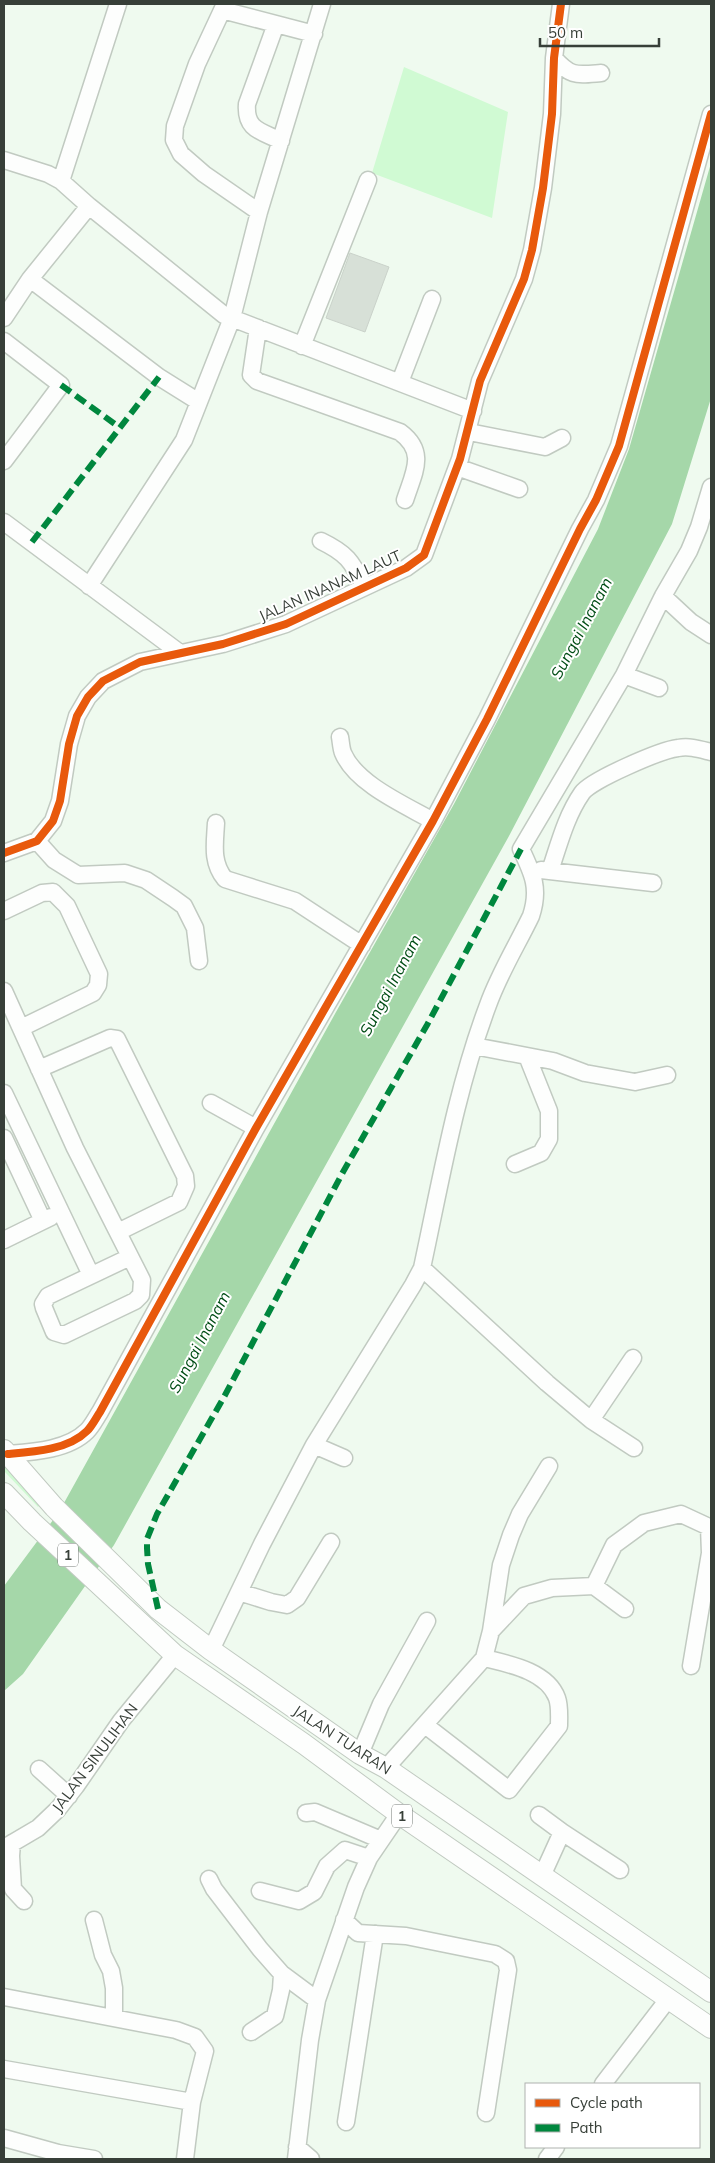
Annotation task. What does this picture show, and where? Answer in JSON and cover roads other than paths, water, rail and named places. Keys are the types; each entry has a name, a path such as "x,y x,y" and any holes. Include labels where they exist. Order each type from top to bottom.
{"main road":[{"name":"JALAN TUARAN","path":"6,1452 54,1506 158,1609 211,1650 360,1754 386,1768 711,1992"},
{"name":"JALAN TUARAN","path":"4,1492 32,1522 175,1655 304,1744 399,1814 711,2028"},
{"path":"542,1876 541,1896 570,1916 583,1940"}],"street":[{"path":"61,181 118,4"},
{"path":"88,586 184,440 232,318 259,212 322,4"},
{"name":"JALAN INANAM LAUT","path":"37,841 53,821 60,801 69,744 77,716 88,697 103,681 140,662 223,644 286,624 406,568 424,555 457,467 468,432 480,381 524,279 532,250 543,188 552,114 554,58 562,4"},
{"path":"259,212 204,174 181,154 174,140 175,126 197,64 223,7 314,34"},
{"path":"276,24 247,104 246,113 247,119 252,126 281,142"},
{"path":"554,58 564,70 574,75 601,73"},
{"path":"6,1452 39,1451 76,1440 88,1430 170,1286 256,1128 433,821 488,719 580,529 596,500 619,446 711,114"},
{"path":"4,160 48,174 61,181 89,206 224,315 473,411"},
{"path":"302,346 368,180"},
{"path":"4,318 30,279 89,206"},
{"path":"30,279 159,377 199,402"},
{"path":"400,382 432,299"},
{"path":"258,328 251,375 257,381 400,432 410,440 417,456 405,500"},
{"path":"4,341 61,385 4,461"},
{"path":"468,432 545,447 562,438"},
{"path":"457,467 519,489"},
{"path":"211,1650 262,1544 314,1445 422,1268 450,1136 474,1046 488,1003 536,902 535,884 521,849 624,675 663,596 689,552 700,527 711,487"},
{"path":"4,522 180,653"},
{"path":"321,541 341,551 356,569 364,586"},
{"path":"663,596 691,622 711,635"},
{"path":"624,675 659,688"},
{"path":"340,738 343,752 351,766 367,782 433,821"},
{"path":"550,871 568,819 583,791 645,759 676,748 694,747 711,752"},
{"path":"216,823 214,860 218,871 225,879 295,901 362,945"},
{"path":"4,853 37,841 54,860 78,875 125,873 146,880 184,906 195,928 199,961"},
{"path":"530,868 653,883"},
{"path":"4,911 42,893 53,892 67,906 99,974 98,985 93,993 20,1028"},
{"path":"4,991 75,1148 118,1232 130,1256 142,1280 142,1291 139,1298 64,1335 56,1334 44,1308 45,1300 51,1294 130,1256"},
{"path":"39,1069 110,1038 117,1039 185,1176 186,1186 179,1202 118,1232"},
{"path":"474,1046 553,1061 585,1072 635,1082 667,1075"},
{"path":"515,1164 541,1153 549,1139 549,1111 527,1056"},
{"path":"4,1093 91,1275"},
{"path":"211,1103 256,1128"},
{"path":"4,1138 43,1221"},
{"path":"4,1240 61,1212"},
{"path":"422,1268 547,1383 591,1420 634,1448"},
{"path":"591,1420 633,1358"},
{"path":"314,1445 344,1458"},
{"path":"386,1768 484,1658 491,1631 501,1565 511,1535 520,1514 549,1466"},
{"path":"594,1586 614,1545 644,1523 681,1514 709,1526 710,1553 691,1666"},
{"path":"239,1592 287,1605 297,1598 331,1542"},
{"path":"491,1631 524,1596 552,1588 594,1586 625,1609"},
{"path":"360,1754 381,1704 427,1621"},
{"name":"JALAN SINULIHAN","path":"8,1846 38,1828 69,1796 121,1721 175,1655"},
{"path":"425,1725 509,1790 560,1726 557,1698 542,1678 506,1663 484,1658"},
{"path":"39,1769 69,1796"},
{"path":"306,1813 315,1812 381,1840"},
{"path":"311,2159 296,2153 317,2000 356,1887 369,1858 399,1814"},
{"path":"538,1815 620,1870"},
{"path":"542,1876 562,1832"},
{"path":"8,1846 11,1856 13,1889 24,1901"},
{"path":"260,1891 299,1901 314,1892 327,1866 345,1850 369,1858"},
{"path":"209,1879 214,1889 260,1949 282,1974 317,2000"},
{"path":"94,1920 103,1954 111,1971 114,1988 114,2018"},
{"path":"344,1920 358,1933 406,1936 495,1954 506,1960 508,1970 486,2113"},
{"path":"346,2122 375,1934"},
{"path":"251,2032 275,2016 281,1990 282,1974"},
{"path":"4,1997 176,2030 195,2037 205,2051 192,2102 185,2159"},
{"path":"604,2083 669,1998"},
{"path":"4,2069 192,2102"},
{"path":"4,2138 58,2153 94,2159"},
{"path":"547,2159 555,2148"}],"water":[{"name":"Sungai Inanam","path":"711,163 711,398 672,524 509,836 114,1545 23,1674 4,1691 4,1586 59,1512 336,1012 454,804 598,529 629,449"}]}
